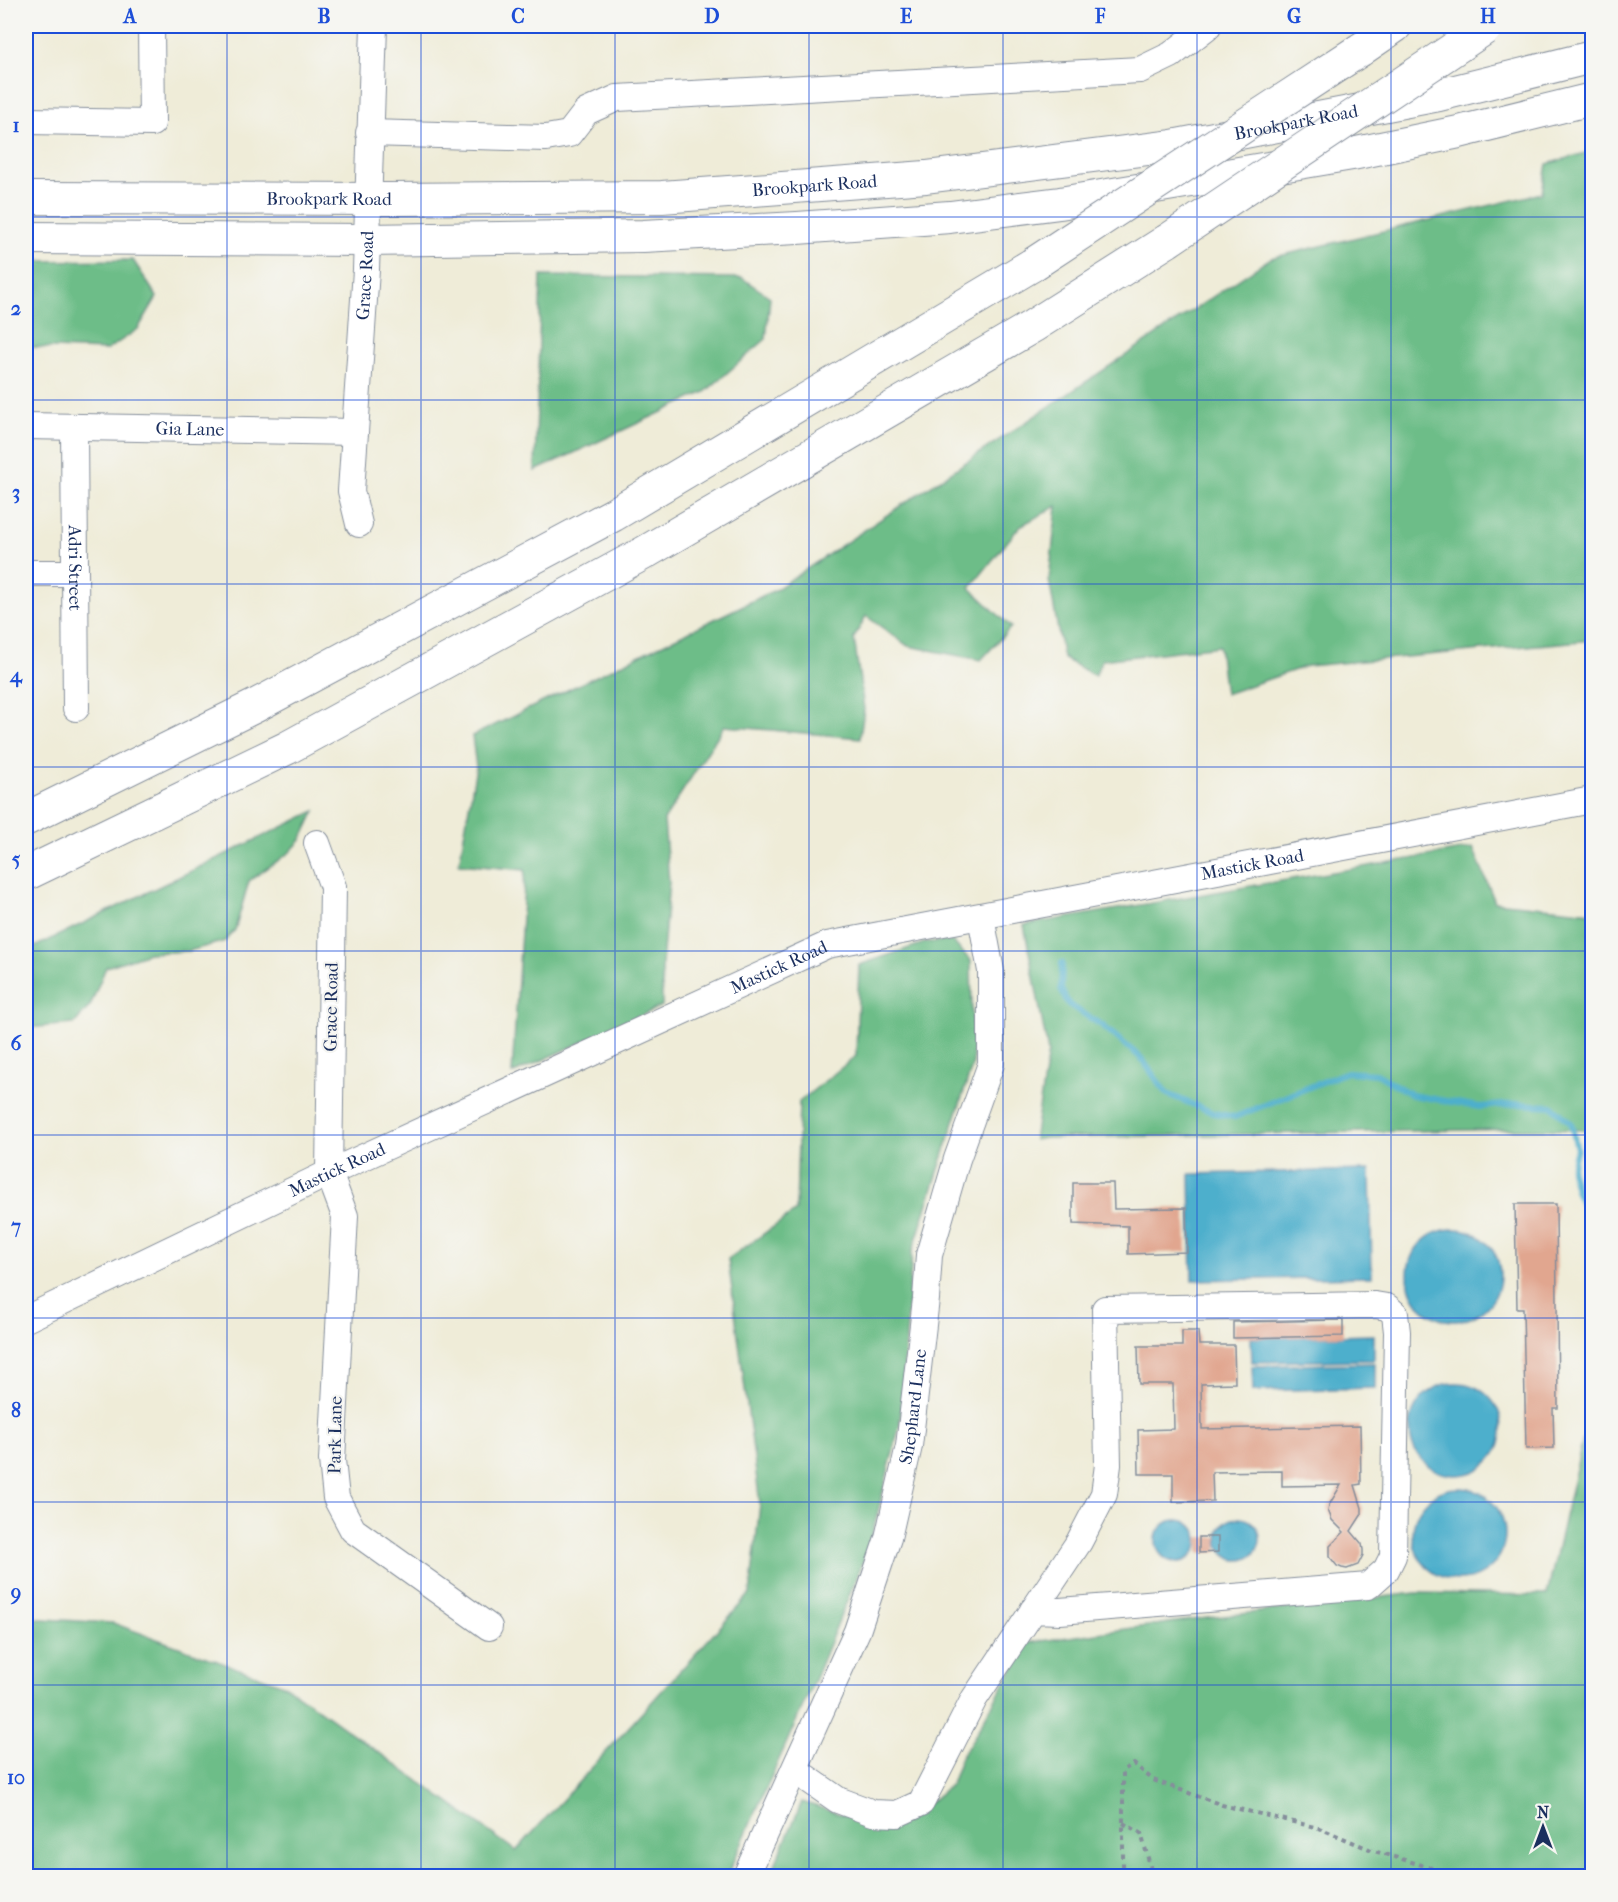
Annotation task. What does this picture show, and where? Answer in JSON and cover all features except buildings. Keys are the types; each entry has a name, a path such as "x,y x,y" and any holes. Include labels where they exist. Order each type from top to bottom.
{"highway":[{"path":"26,819 255,706 613,515 1032,265 1395,26"},
{"path":"26,874 287,748 644,553 1023,332 1167,241 1487,27"}],"main road":[{"name":"Brookpark Road","path":"26,198 662,197 926,177 1172,146 1439,95 1593,57"},
{"path":"26,238 367,240 643,236 950,217 1060,203 1352,154 1459,132 1593,99"}],"street":[{"path":"26,122 152,123 151,26"},
{"name":"Grace Road","path":"359,524 351,491 367,240 374,26"},
{"path":"369,133 546,138 569,134 586,112 617,98 1140,70 1171,55 1208,26"},
{"name":"Gia Lane","path":"26,426 355,432"},
{"name":"Adri Street","path":"75,426 76,708"},
{"path":"26,573 75,573"},
{"name":"Mastick Road","path":"26,1319 329,1173 827,945 1593,800"},
{"name":"Grace Road","path":"317,843 333,887 329,1173"},
{"name":"Shephard Lane","path":"746,1876 857,1631 888,1538 909,1446 929,1255 957,1159 991,1064 991,971 981,917"},
{"name":"Park Lane","path":"329,1173 345,1216 332,1460 336,1498 354,1530 489,1627"},
{"path":"795,1770 838,1800 873,1813 897,1814 921,1803 974,1699 1033,1610 1079,1542 1104,1494 1108,1466 1105,1309 1375,1305 1386,1307 1395,1314 1393,1556 1386,1570 1368,1586 1060,1611 1033,1610"}],"path":[{"path":"1123,1876 1123,1770 1134,1764 1153,1780 1222,1805 1319,1828 1374,1851 1459,1876"},
{"path":"1123,1822 1141,1833 1153,1876"}],"green space":[{"path":"1592,151 1592,640 1307,666 1225,694 1219,646 1102,660 1095,676 1063,658 1049,580 1057,506 1020,526 970,588 1011,627 981,660 908,646 866,616 854,638 864,709 860,738 724,726 664,820 669,882 662,964 662,1006 512,1074 525,870 459,864 476,767 472,736 775,590 1271,258 1542,193 1547,164"},
{"path":"133,260 157,297 138,329 107,350 26,347 26,261"},
{"path":"541,276 742,278 770,297 766,339 705,392 535,471"},
{"path":"315,811 301,840 289,853 249,881 235,930 225,941 189,951 149,953 106,967 90,1006 74,1024 26,1028 26,951"},
{"path":"1473,848 1495,902 1592,912 1592,1138 1591,1130 1522,1129 1034,1140 1048,1052 1024,925"},
{"path":"952,941 971,961 973,1063 912,1253 900,1424 869,1547 811,1688 727,1876 26,1876 26,1618 113,1623 286,1686 516,1851 750,1594 760,1504 728,1259 796,1211 799,1102 856,1056 859,965 927,942"},
{"path":"1592,1399 1592,1876 770,1876 802,1802 879,1826 908,1821 951,1784 960,1759 1027,1643 1183,1621 1416,1593 1547,1595"}],"water":[{"path":"1370,1170 1372,1277 1192,1280 1190,1174"},
{"path":"1454,1229 1471,1233 1486,1243 1496,1258 1500,1275 1496,1292 1486,1307 1471,1317 1454,1321 1437,1317 1422,1307 1412,1292 1408,1275 1412,1258 1422,1243 1437,1233"},
{"path":"1374,1335 1374,1360 1252,1362 1251,1338"},
{"path":"1375,1363 1375,1388 1253,1391 1252,1366"},
{"path":"1456,1383 1473,1387 1488,1397 1498,1412 1502,1429 1498,1446 1488,1461 1473,1471 1456,1475 1439,1471 1424,1461 1414,1446 1410,1429 1414,1412 1424,1397 1439,1387"},
{"path":"1459,1488 1476,1492 1491,1502 1501,1517 1505,1534 1501,1551 1491,1566 1476,1576 1459,1580 1442,1576 1427,1566 1417,1551 1413,1534 1417,1517 1427,1502 1442,1492"},
{"path":"1239,1518 1254,1524 1260,1539 1254,1554 1239,1560 1224,1554 1218,1539 1224,1524"},
{"path":"1177,1520 1192,1526 1198,1541 1192,1556 1177,1562 1162,1556 1156,1541 1162,1526"}],"waterway":[{"path":"1062,963 1061,989 1068,1004 1103,1026 1141,1058 1167,1094 1214,1113 1235,1117 1347,1072 1377,1074 1412,1095 1479,1107 1515,1104 1552,1106 1571,1123 1577,1149 1571,1171 1577,1193 1592,1223"}]}
